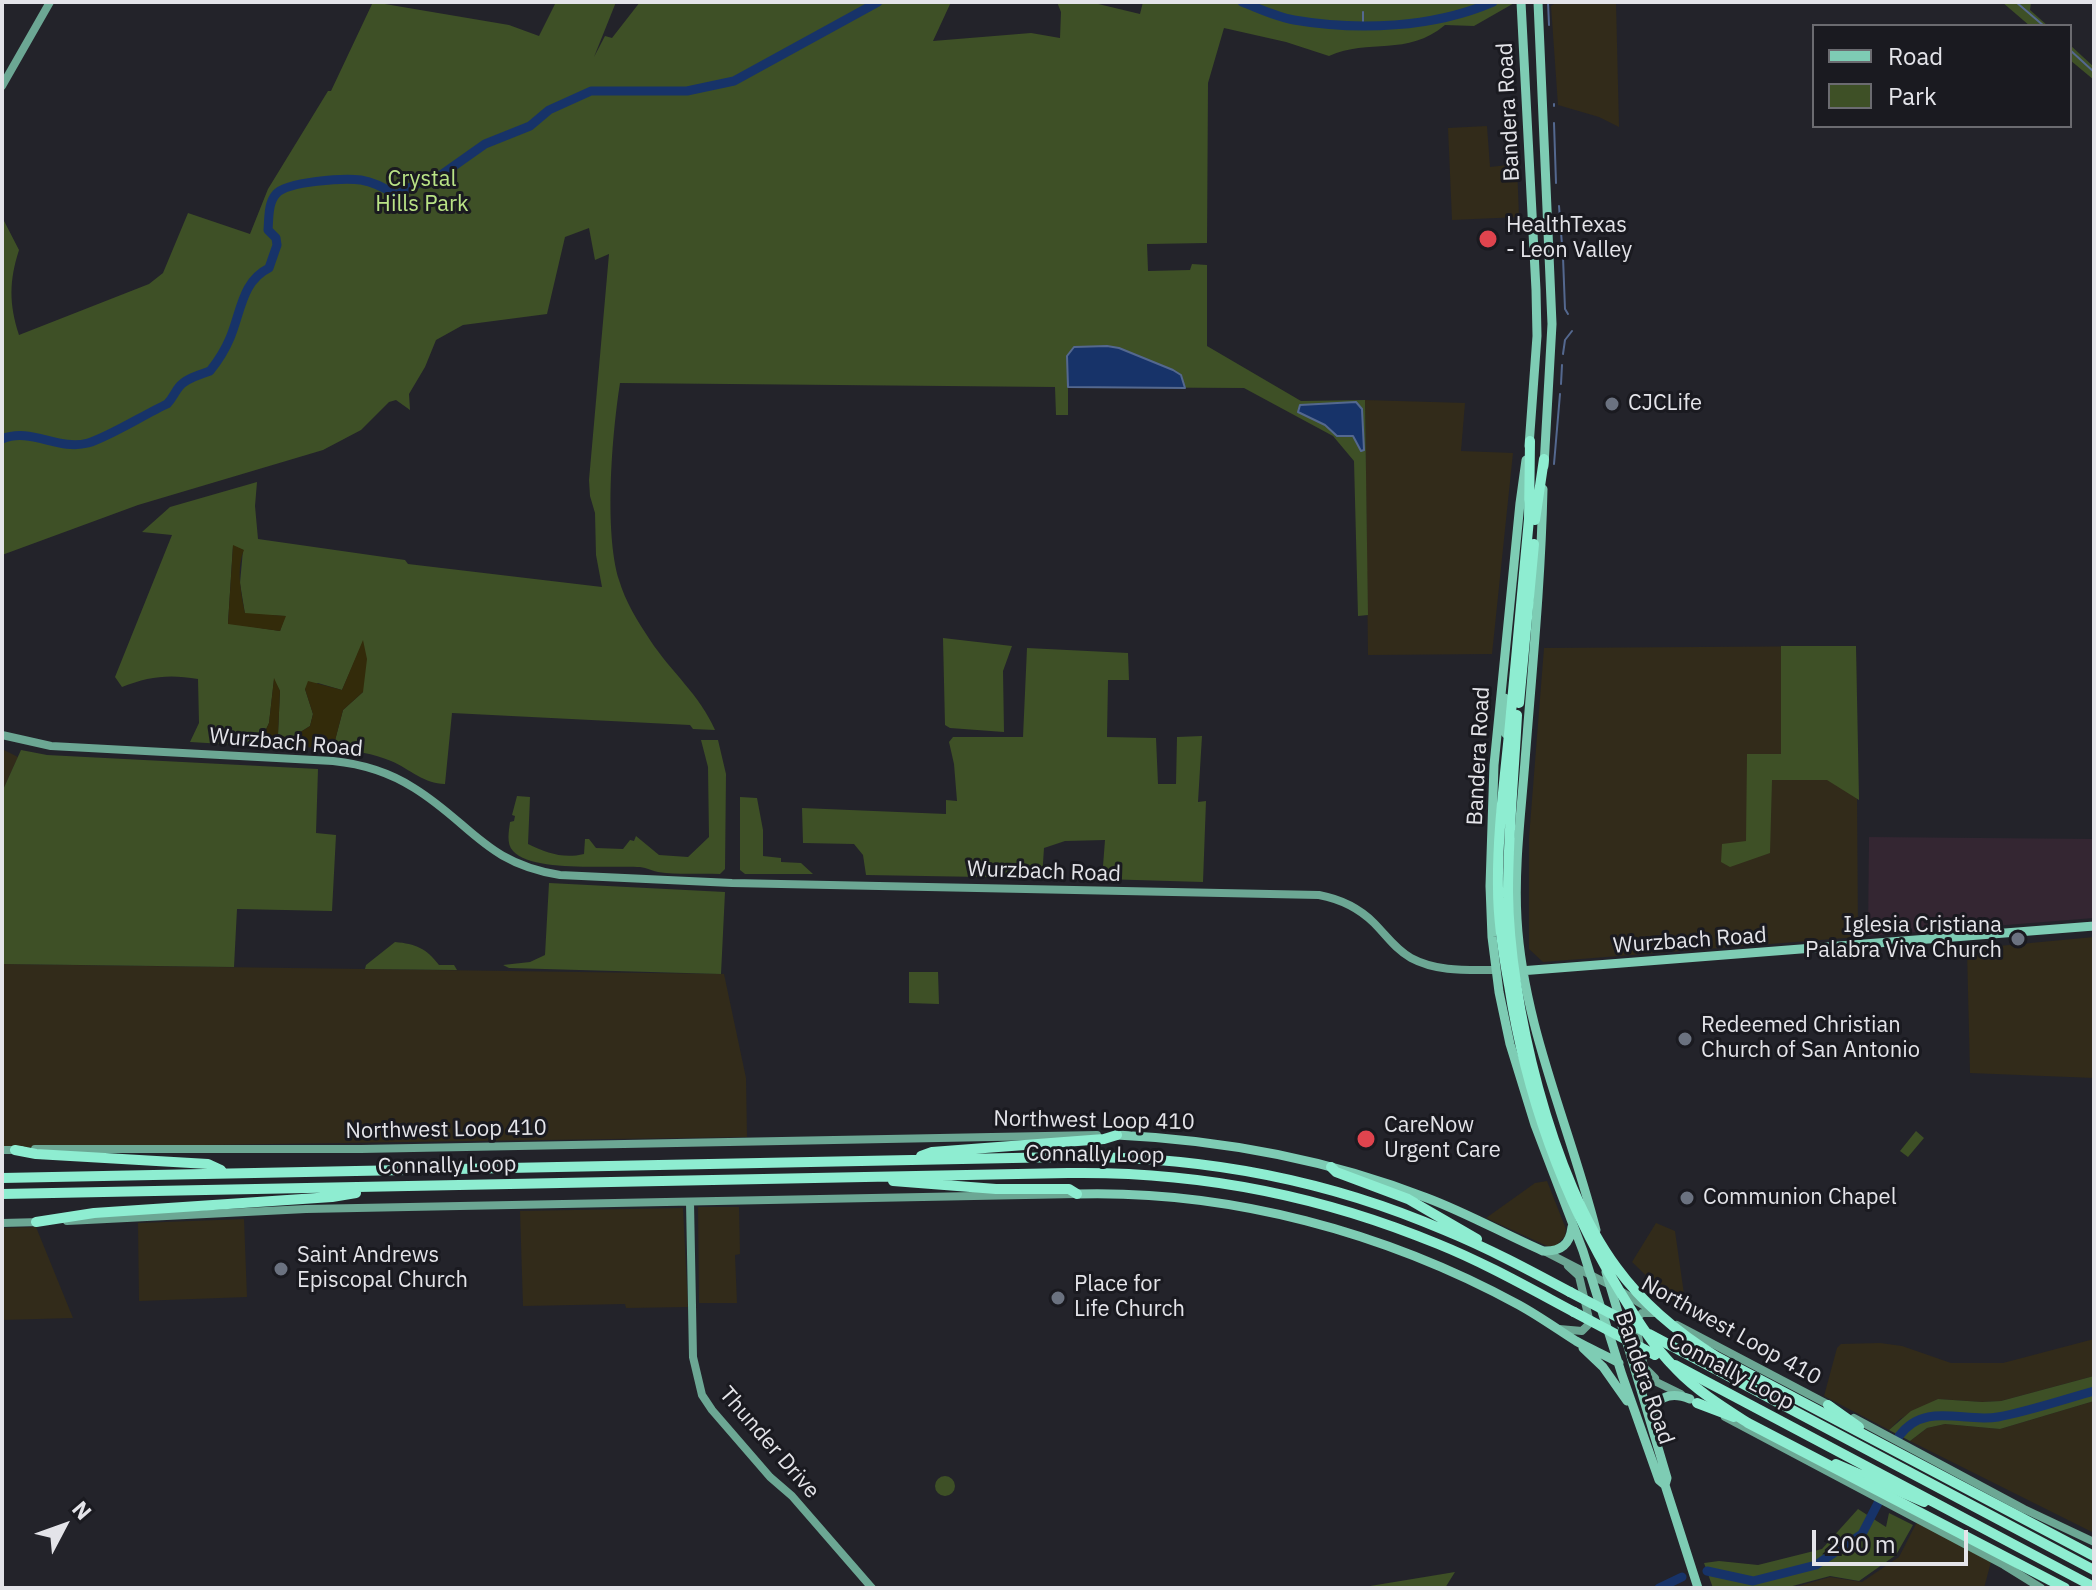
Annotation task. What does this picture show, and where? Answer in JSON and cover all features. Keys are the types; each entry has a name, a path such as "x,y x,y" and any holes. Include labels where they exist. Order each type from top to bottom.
{"highway":[{"path":"1530,441 1529,519 1498,889 1502,945 1526,1074 1555,1162 1582,1224 1654,1344 1700,1391 1730,1411 2065,1588"},
{"path":"1544,459 1537,497 1530,599 1514,713 1508,894 1523,1025 1568,1176 1589,1223 1615,1266 1649,1305 1680,1333 1717,1357 2094,1556"},
{"path":"912,1160 932,1152 1104,1139 1117,1135"},
{"path":"15,1150 36,1154 208,1164 227,1172"},
{"name":"Connally Loop","path":"2,1178 1120,1157 1233,1169 1289,1179 1362,1199 1434,1225 1494,1253 2094,1570"},
{"path":"1331,1167 1336,1172 1378,1186 1427,1209 1470,1234 1494,1253"},
{"name":"Connally Loop","path":"2,1194 1106,1173 1173,1176 1239,1185 1322,1204 1394,1226 1481,1263 2094,1587"},
{"path":"860,1177 987,1189 1069,1189 1077,1194"},
{"path":"36,1222 94,1213 332,1197 390,1187"},
{"path":"1693,1401 1912,1498 1941,1506"},
{"path":"1828,1405 1840,1416 1953,1487 1976,1507"}],"main road":[{"path":"2,86 50,2"},
{"name":"Bandera Road","path":"1521,5 1537,336 1530,441 1520,503 1502,672 1490,886 1492,937 1514,1059 1590,1273 1618,1363 1647,1430"},
{"name":"Bandera Road","path":"1538,5 1552,324 1538,601 1517,862 1517,906 1523,971 1534,1025 1581,1170 1608,1284 1636,1372 1659,1480 1665,1485 1698,1588"},
{"path":"1502,672 1506,687 1506,734 1522,734 1530,703"},
{"name":"Wurzbach Road","path":"2,735 51,746 333,761 368,767 389,774 418,790 501,857 547,873 603,879 732,883 1311,894 1331,897 1369,919 1402,952 1422,963 1449,970 1523,971 2094,926"},
{"path":"1494,787 1498,767 1508,763 1517,765 1521,772 1521,803"},
{"name":"Northwest Loop 410","path":"2,1150 361,1149 1117,1135 1209,1142 1285,1155 1441,1203 1590,1273 1662,1316 1828,1405 2094,1543"},
{"path":"2,1223 306,1209 1126,1193 1178,1196 1253,1208 1405,1253 1457,1274 1521,1306 1618,1363 2004,1565 2041,1588"},
{"name":"Thunder Drive","path":"690,1202 693,1357 702,1395 770,1477 792,1496 872,1588"},
{"path":"1543,1251 1557,1250 1565,1245 1572,1223"},
{"path":"1600,1247 1623,1283 1649,1308"},
{"path":"1558,1328 1582,1331 1590,1321 1579,1276 1562,1260"},
{"path":"1662,1316 1647,1311 1635,1320 1644,1367 1672,1390"},
{"path":"1577,1341 1615,1381 1647,1430"},
{"path":"1647,1430 1654,1408 1662,1398 1675,1394 1693,1401"}],"shaded area":[{"path":"1557,2 1616,2 1619,127 1599,117 1558,105 1551,6"},
{"path":"1487,126 1490,167 1517,164 1519,217 1452,220 1448,128"},
{"path":"1365,400 1465,403 1461,451 1513,453 1492,654 1368,655"},
{"path":"1856,646 1858,937 1543,962 1529,949 1529,838 1544,648"},
{"path":"2,749 18,757 2,792"},
{"path":"1869,837 2094,839 2094,918 1868,936"},
{"path":"2094,937 2094,1078 1970,1073 1967,949"},
{"path":"2,964 724,974 746,1078 747,1137 2,1148"},
{"path":"1547,1181 1566,1229 1565,1236 1556,1246 1547,1246 1486,1218 1535,1183"},
{"path":"698,1207 739,1207 740,1254 735,1255 737,1303 699,1303"},
{"path":"683,1208 688,1307 626,1308 625,1304 523,1306 520,1211"},
{"path":"244,1219 247,1297 139,1301 138,1223"},
{"path":"1656,1223 1675,1231 1687,1315 1632,1262"},
{"path":"36,1227 73,1318 2,1320 2,1228"},
{"path":"2094,1339 2094,1376 2001,1401 1938,1399 1900,1419 1889,1430 1824,1396 1837,1348 1841,1344 1902,1346 1951,1363 2003,1363"},
{"path":"2094,1401 2094,1533 1910,1441 1927,1428 1945,1424 2000,1429"},
{"path":"1917,1522 1991,1562 1984,1588 1792,1588 1830,1577 1862,1582 1899,1557"}],"green space":[{"name":"Crystal Hills Park","path":"373,2 509,25 539,36 556,2 616,2 594,57 605,36 612,38 640,2 951,2 933,41 1031,33 1060,38 1061,12 1057,2 1090,2 1140,14 1143,2 1516,2 1474,26 1445,25 1416,41 1359,48 1329,56 1286,42 1224,28 1208,83 1207,243 1147,244 1148,271 1190,270 1192,264 1207,265 1207,346 1301,401 1365,400 1368,615 1358,616 1354,461 1333,436 1244,388 1068,387 1068,415 1056,415 1055,387 620,383 612,455 611,510 614,560 619,580 645,633 709,717 715,730 693,729 690,725 452,713 445,784 424,779 378,756 333,748 343,710 363,692 363,642 342,690 318,683 305,689 313,714 310,726 289,739 278,734 280,691 274,680 269,723 258,746 190,742 199,723 198,679 160,677 122,687 115,677 172,535 142,532 170,507 257,482 255,506 258,539 405,560 408,564 602,587 589,480 609,254 595,260 589,228 565,237 547,314 463,325 436,340 409,394 410,410 396,400 389,402 361,430 323,450 138,505 2,555 2,217 19,250 12,292 19,335 149,284 163,273 188,213 250,234 268,189 328,91 331,91","holes":["233,546 243,550 240,583 245,614 285,616 280,631 228,623"]},
{"path":"2002,2 2031,2 2030,10 2046,24 2028,24"},
{"path":"2072,47 2094,67 2094,80 2072,62"},
{"path":"943,638 1012,646 1003,671 1004,732 945,725"},
{"path":"1781,646 1856,646 1859,800 1827,780 1772,780 1770,853 1730,867 1721,862 1722,844 1746,841 1747,754 1781,754"},
{"path":"1027,648 1128,653 1129,680 1108,680 1107,737 1156,738 1158,784 1176,784 1177,737 1202,736 1198,802 1206,801 1203,882 1102,879 1105,840 1065,841 1044,848 1042,878 866,875 863,855 854,844 803,843 802,808 946,814 946,800 957,801 949,742 953,737 1023,737"},
{"path":"701,740 718,740 726,774 725,869 720,874 666,873 640,867 555,865 523,858 511,848 509,829 510,822 514,821 515,816 512,815 517,796 530,797 528,844 542,850 562,855 584,854 585,839 589,839 596,848 623,849 636,836 659,855 688,857 709,837 708,767"},
{"path":"21,750 47,755 318,769 316,833 336,835 332,911 237,909 234,967 2,964 2,792"},
{"path":"740,797 757,798 763,830 763,856 781,858 781,862 801,863 813,874 745,874 740,870"},
{"path":"549,883 725,892 721,974 509,968 503,965 530,962 545,955"},
{"path":"395,942 420,948 439,965 454,965 457,970 365,969"},
{"path":"909,972 938,972 939,1004 909,1003"},
{"path":"1916,1131 1924,1138 1908,1157 1900,1151"},
{"path":"2094,1376 2094,1401 2000,1429 1945,1424 1927,1428 1910,1441 1889,1430 1911,1411 1938,1399 2001,1401"},
{"path":"945,1476 952,1479 955,1486 952,1493 945,1496 938,1493 935,1486 938,1479"},
{"path":"1858,1509 1886,1527 1889,1513 1913,1525 1896,1555 1859,1581 1830,1576 1785,1588 1713,1588 1704,1563 1719,1561 1758,1565 1822,1549"},
{"path":"1455,1572 1445,1588 1358,1588"}],"sand":[{"path":"233,545 244,550 240,573 245,613 286,616 280,631 228,624"},
{"path":"363,640 367,659 363,692 343,710 333,748 258,746 269,723 274,678 280,691 278,734 290,739 310,726 313,714 305,689 308,681 342,690"}],"water":[{"path":"1107,346 1173,370 1181,375 1185,388 1068,387 1067,356 1074,347"},
{"path":"1356,402 1362,409 1364,450 1361,451 1353,436 1337,436 1325,425 1298,412 1300,405"}],"waterway":[{"path":"2,439 23,436 66,444 88,443 167,404 182,384 210,371 228,342 248,289 269,268 277,245 276,238 268,230 269,211 273,198 282,190 317,181 353,179 375,184 396,195 428,178 441,175 485,144 530,126 549,110 591,91 687,91 734,81 878,2"},
{"path":"1242,2 1294,20 1369,26 1421,22 1470,11 1493,2"},
{"path":"1548,2 1549,25"},
{"path":"2016,2 2042,24"},
{"path":"1363,12 1363,25"},
{"path":"2072,52 2094,72"},
{"path":"1554,123 1556,183"},
{"path":"1559,206 1562,245"},
{"path":"1563,257 1565,309 1568,314"},
{"path":"1563,354 1565,340 1572,331"},
{"path":"1561,384 1562,365"},
{"path":"1554,464 1560,394"},
{"path":"1899,1436 1909,1425 1933,1416 1998,1417 2094,1391"},
{"path":"1707,1571 1753,1581 1816,1565 1862,1534 1878,1503"},
{"path":"1659,1588 1682,1577"}],"place":[{"name":"HealthTexas - Leon Valley","path":"1488,239"},
{"name":"CJCLife","path":"1612,404"},
{"name":"Iglesia Cristiana Palabra Viva Church","path":"2018,939"},
{"name":"Redeemed Christian Church of San Antonio","path":"1685,1039"},
{"name":"CareNow Urgent Care","path":"1366,1139"},
{"name":"Communion Chapel","path":"1687,1198"},
{"name":"Saint Andrews Episcopal Church","path":"281,1269"},
{"name":"Place for Life Church","path":"1058,1298"}]}
